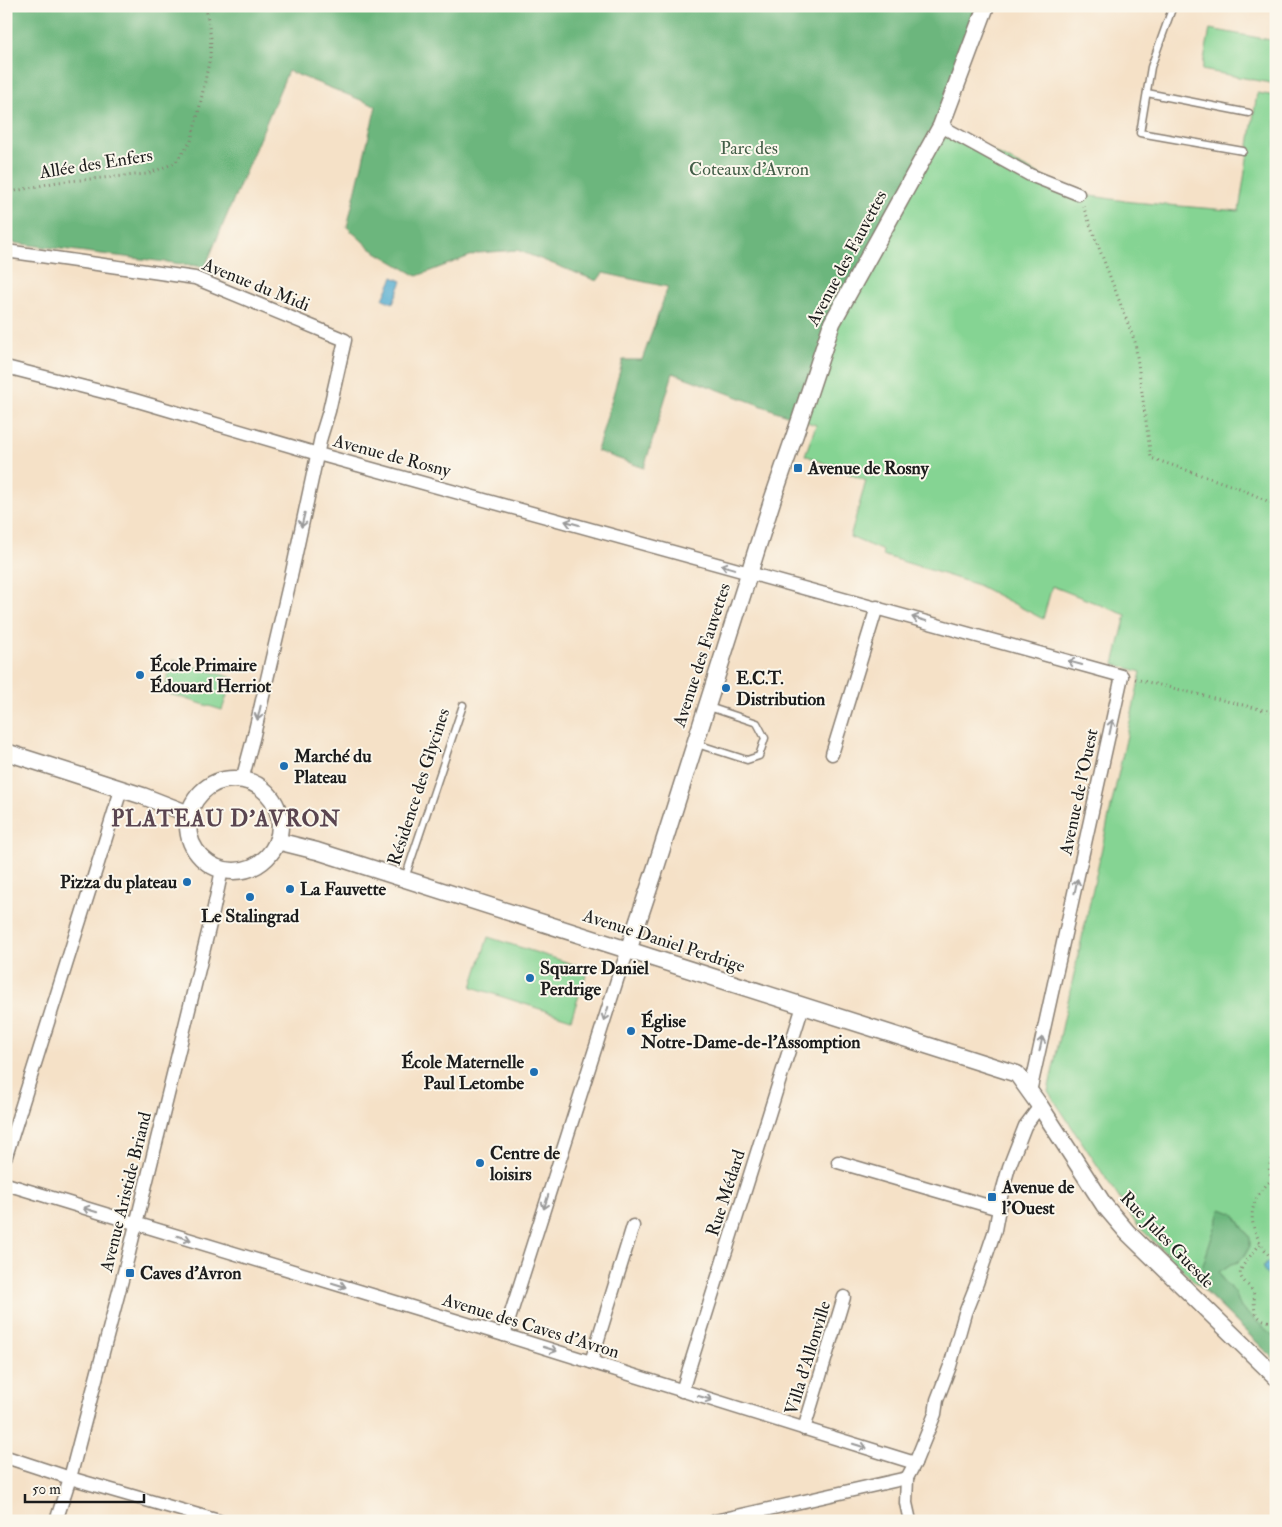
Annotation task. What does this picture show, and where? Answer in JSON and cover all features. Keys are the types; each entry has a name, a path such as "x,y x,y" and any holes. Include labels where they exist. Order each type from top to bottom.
{"street":[{"name":"Avenue des Fauvettes","path":"504,1335 615,986 638,923 749,573 832,324 941,126 986,6"},
{"path":"941,126 1030,175 1078,194"},
{"name":"Avenue du Midi","path":"6,251 195,278 345,340 318,454"},
{"name":"Avenue de Rosny","path":"6,367 130,399 318,454 1122,676"},
{"name":"Avenue de Rosny","path":"242,780 318,454"},
{"path":"832,754 877,607"},
{"name":"Avenue de l'Ouest","path":"1030,1092 1122,676"},
{"path":"6,752 189,814"},
{"path":"229,779 242,780 253,783 263,790 277,810 280,823 277,841 268,856 255,866 238,871 222,870 208,864 197,854 188,835 189,814 195,799 206,788 229,779"},
{"path":"6,1156 121,790"},
{"name":"Avenue Daniel Perdrige","path":"277,841 317,851 1016,1074 1030,1092"},
{"name":"Avenue Aristide Briand","path":"56,1521 70,1478 137,1224 222,870"},
{"name":"Rue Médard","path":"682,1391 803,1006"},
{"name":"Rue Jules Guesde","path":"1030,1092 1104,1205 1127,1232 1276,1377"},
{"path":"910,1521 906,1503 907,1478 935,1414 937,1400 950,1366 965,1313 995,1230 1009,1167 1025,1126 1040,1106"},
{"path":"838,1162 999,1209"},
{"name":"Avenue des Caves d'Avron","path":"6,1184 504,1335 915,1463"},
{"path":"591,1362 633,1226"},
{"name":"Villa d'Allonville","path":"804,1429 844,1297"},
{"path":"6,1457 70,1478 219,1521"},
{"path":"715,1521 907,1478"}],"lane":[{"path":"1173,6 1151,67 1140,133 1243,151"},
{"path":"1147,93 1249,113"},
{"name":"Résidence des Glycines","path":"404,879 463,705"},
{"path":"695,744 747,760 759,756 765,738 757,723 707,706"}],"path":[{"name":"Allée des Enfers","path":"6,193 57,182 146,174 175,163 191,141 210,57 211,38 206,8 204,6"},
{"path":"1078,194 1135,342 1151,458 1238,488 1276,505"},
{"path":"1122,676 1276,713"},
{"path":"1276,1150 1269,1166 1270,1174 1276,1183"},
{"path":"1276,1175 1258,1196 1252,1211 1252,1226 1260,1244 1276,1264"},
{"path":"1260,1244 1246,1261 1241,1270 1241,1276 1244,1283 1252,1290 1256,1315 1262,1320 1276,1324"}],"green space":[{"name":"Parc des Coteaux d'Avron","path":"6,6 986,6 941,126 832,323 800,420 673,373 644,468 597,451 623,360 642,360 668,287 603,273 597,281 517,250 478,253 417,276 371,249 347,227 376,106 288,71 205,267 6,242"},
{"path":"1210,29 1276,41 1276,84 1202,70"},
{"path":"1257,93 1276,96 1276,1361 1137,1225 1048,1091 1141,672 1114,664 1126,615 1052,586 1043,619 978,585 882,555 883,551 850,537 866,481 805,455 816,425 801,420 832,323 941,126 1078,194 1132,202 1239,211"},
{"path":"173,660 233,678 222,710 163,692"},
{"name":"Squarre Daniel Perdrige","path":"488,937 588,969 571,1019 472,987"},
{"path":"1221,1209 1234,1214 1250,1238 1250,1246 1238,1262 1219,1272 1224,1282 1235,1292 1241,1308 1276,1338 1276,1361 1197,1283"}],"water":[{"path":"393,277 402,281 393,303 383,299"},
{"path":"1276,1260 1276,1286 1262,1267 1266,1263"}],"place":[{"name":"Avenue de Rosny","path":"798,468"},
{"name":"École Primaire Édouard Herriot","path":"140,675"},
{"name":"E.C.T. Distribution","path":"726,688"},
{"name":"Marché du Plateau","path":"284,766"},
{"name":"Pizza du plateau","path":"187,882"},
{"name":"La Fauvette","path":"290,889"},
{"name":"Le Stalingrad","path":"250,897"},
{"name":"Squarre Daniel Perdrige","path":"530,978"},
{"name":"Église Notre-Dame-de-l'Assomption","path":"631,1031"},
{"name":"École Maternelle Paul Letombe","path":"534,1072"},
{"name":"Centre de loisirs","path":"480,1163"},
{"name":"Avenue de l'Ouest","path":"992,1197"},
{"name":"Caves d'Avron","path":"130,1273"}],"district":[{"name":"PLATEAU D'AVRON","path":"226,819"}]}
